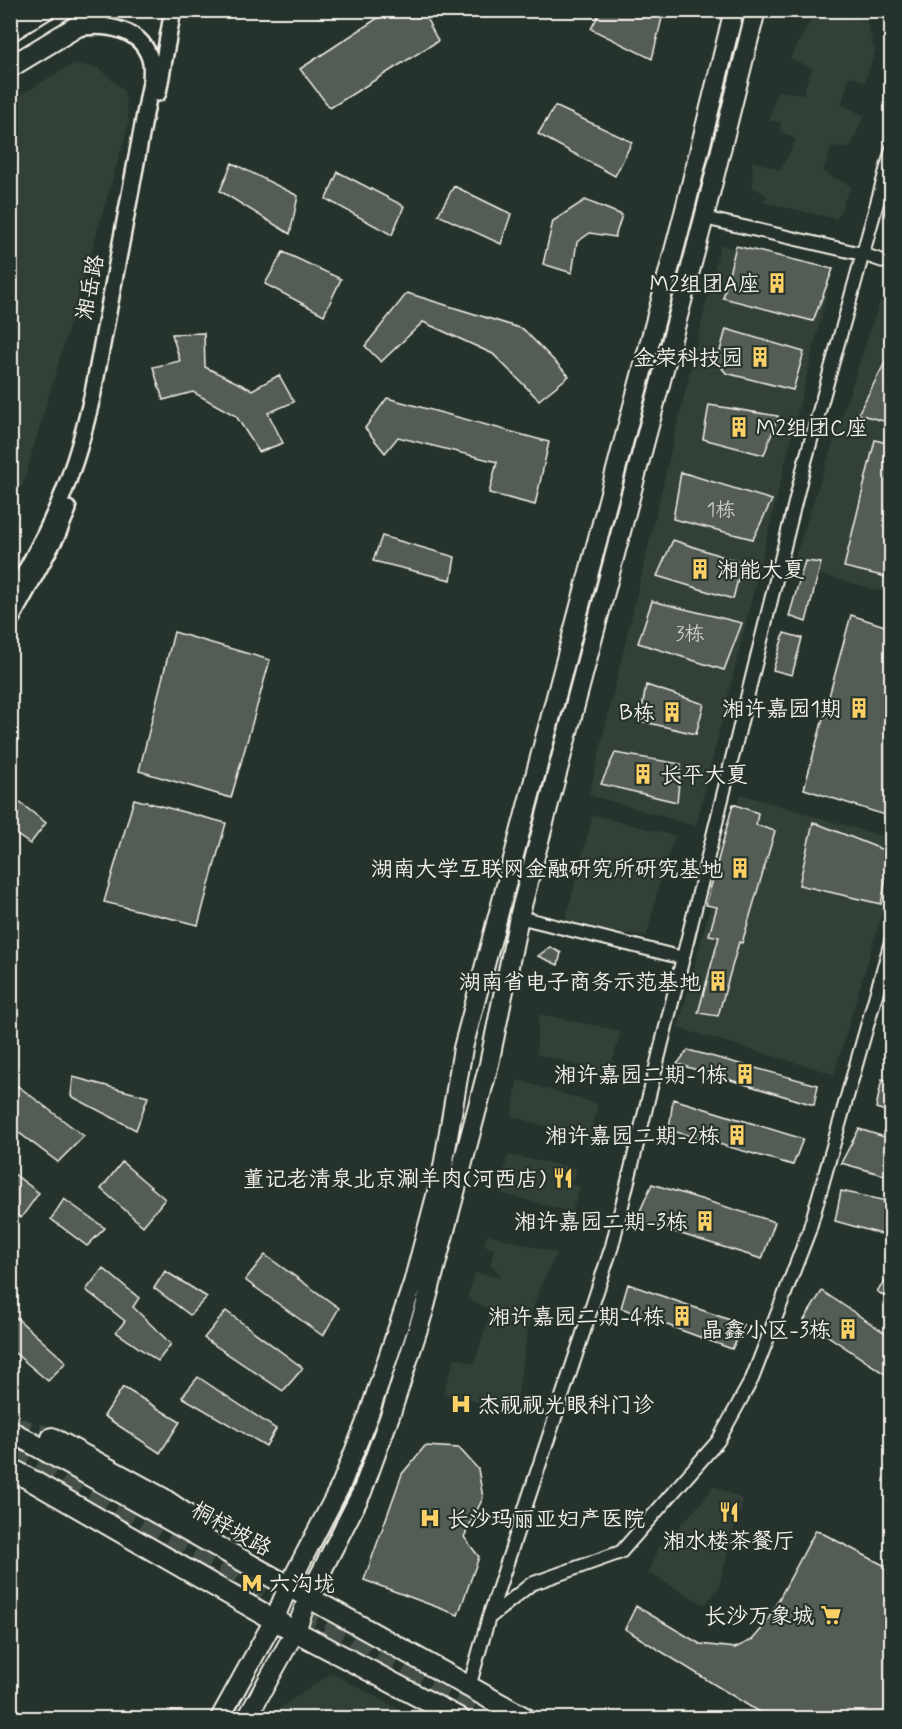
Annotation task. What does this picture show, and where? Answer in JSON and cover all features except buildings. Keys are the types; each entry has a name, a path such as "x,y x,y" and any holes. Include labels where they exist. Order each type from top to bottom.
{"main road":[{"path":"10,31 44,10"},
{"path":"10,67 104,10"},
{"path":"220,1719 274,1620 288,1587 341,1485 369,1414 413,1283 441,1173 463,1048 684,213 734,10"},
{"path":"247,1719 296,1630 308,1598 362,1492 392,1410 424,1310 489,1064 519,917 704,218 756,10"},
{"name":"桐梓坡路","path":"10,1431 525,1719"},
{"path":"52,1438 162,1498 288,1587"},
{"path":"10,1468 274,1620 459,1719"}],"street":[{"name":"湘岳路","path":"10,621 57,535 78,483 96,422 173,10"},
{"name":"湘岳路","path":"10,599 42,542 56,510 72,471 83,432 93,393 151,82 151,63 146,52 129,34 118,28 107,26 74,28"},
{"path":"469,1688 489,1617 612,1246 805,462 891,149"},
{"path":"704,218 862,254 891,264"},
{"path":"519,917 683,958"},
{"path":"489,1617 531,1584 621,1552 718,1441 752,1379 809,1231 891,938"}],"shaded area":[{"path":"816,11 834,11 867,23 875,51 865,82 849,76 842,104 864,116 850,148 832,146 823,172 851,186 837,219 762,202 768,196 753,187 752,161 781,170 796,139 780,132 781,122 769,121 777,91 803,94 812,69 790,58"},
{"path":"73,64 98,68 124,90 129,123 22,487 10,480 11,100"},
{"path":"720,245 833,269 696,826 589,795"},
{"path":"880,301 892,305 891,594 792,566"},
{"path":"740,794 891,839 891,884 834,1074 678,1028"},
{"path":"593,815 675,836 662,871 647,936 564,925"},
{"path":"539,1014 621,1031 609,1074 536,1054"},
{"path":"517,1080 598,1104 589,1140 512,1116"},
{"path":"508,1155 577,1168 571,1184 580,1187 572,1212 499,1193"},
{"path":"487,1234 557,1253 539,1290 530,1317 515,1412 443,1393 455,1357 474,1364 491,1310 467,1299 475,1273 502,1277 491,1264 494,1249 484,1245"},
{"path":"713,1486 743,1499 719,1587 705,1605 649,1573 659,1548 703,1501"},
{"path":"332,1673 415,1718 274,1718 281,1707"}],"tunnel":[{"path":"10,1425 52,1438"},
{"path":"10,1452 489,1718"}],"place":[{"name":"M2组团A座","path":"777,283"},
{"name":"金荣科技园","path":"760,357"},
{"name":"M2组团C座","path":"739,427"},
{"name":"湘能大夏","path":"700,569"},
{"name":"湘许嘉园1期","path":"859,708"},
{"name":"B栋","path":"672,712"},
{"name":"长平大夏","path":"643,774"},
{"name":"湖南大学互联网金融研究所研究基地","path":"740,868"},
{"name":"湖南省电子商务示范基地","path":"718,981"},
{"name":"湘许嘉园二期-1栋","path":"745,1074"},
{"name":"湘许嘉园二期-2栋","path":"737,1135"},
{"name":"董记老清泉北京涮羊肉(河西店)","path":"563,1178"},
{"name":"湘许嘉园二期-3栋","path":"705,1221"},
{"name":"湘许嘉园二期-4栋","path":"682,1316"},
{"name":"晶鑫小区-3栋","path":"848,1329"},
{"name":"杰视视光眼科门诊","path":"461,1404"},
{"name":"湘水楼茶餐厅","path":"729,1512"},
{"name":"长沙玛丽亚妇产医院","path":"430,1518"},
{"name":"六沟垅","path":"252,1583"},
{"name":"长沙万象城","path":"831,1615"}]}
